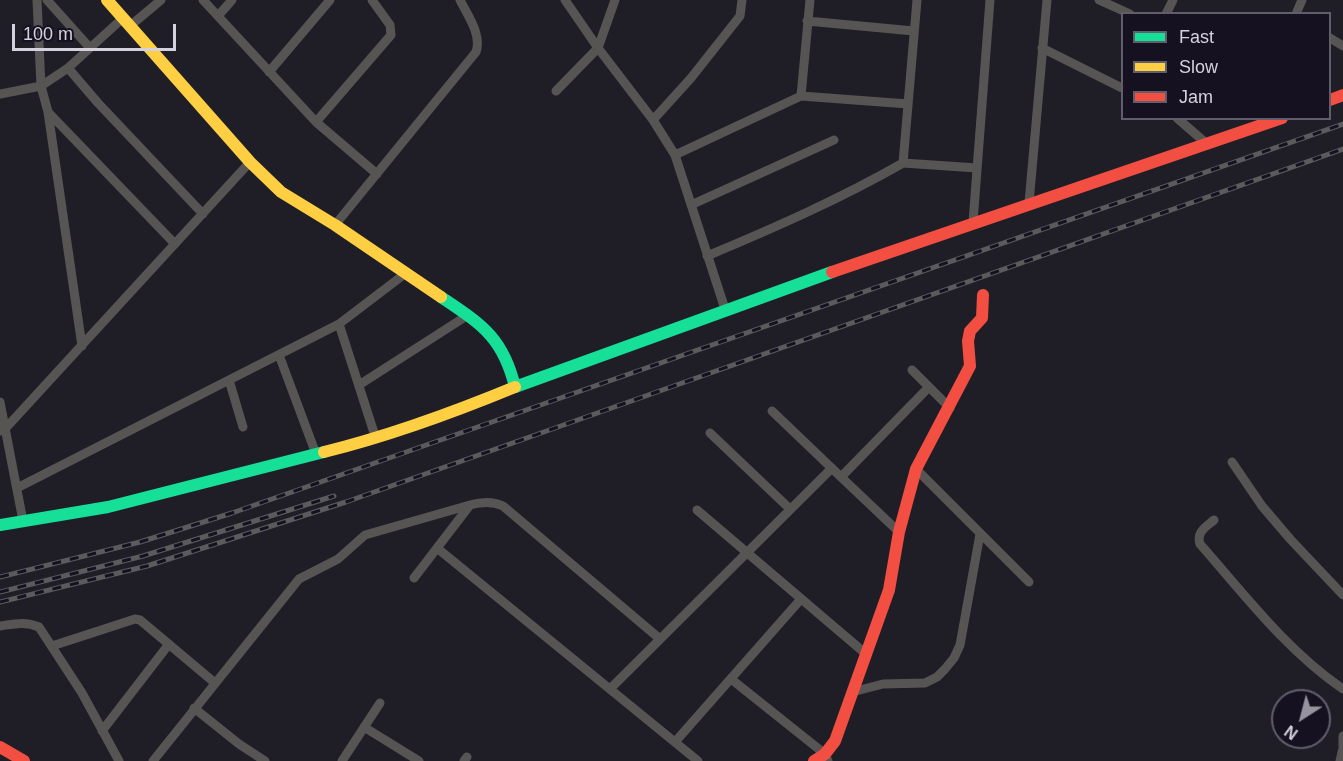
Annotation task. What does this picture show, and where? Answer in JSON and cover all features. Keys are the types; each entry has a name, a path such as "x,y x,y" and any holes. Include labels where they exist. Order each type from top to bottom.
{"street":[{"path":"37,0 41,86 48,112 82,346"},
{"path":"47,0 90,48"},
{"path":"107,0 250,162 281,192 335,225 482,325 499,344 511,366 515,387"},
{"path":"0,94 41,86 68,68 90,48 126,22 161,0"},
{"path":"203,0 316,122 377,174"},
{"path":"218,16 232,0"},
{"path":"268,72 330,0"},
{"path":"316,122 390,35 390,25 372,0"},
{"path":"335,225 476,52 478,37 460,0"},
{"path":"565,0 653,120 675,155 725,309"},
{"path":"556,91 598,48 615,0"},
{"path":"653,120 691,78 740,16 742,0"},
{"path":"801,96 810,0"},
{"path":"903,163 917,0"},
{"path":"973,222 990,0"},
{"path":"1029,203 1047,0"},
{"path":"1099,0 1126,12"},
{"path":"807,21 914,31"},
{"path":"1042,48 1121,88"},
{"path":"68,68 203,214"},
{"path":"675,155 801,96 908,104"},
{"path":"48,112 175,244"},
{"path":"1179,120 1208,144"},
{"path":"0,525 108,507 376,440 725,309 973,222 1277,120"},
{"path":"691,205 834,140"},
{"path":"2,431 250,162"},
{"path":"707,256 818,208 903,163 977,168"},
{"path":"16,488 339,324 406,273"},
{"path":"731,679 822,759 835,741 890,590 899,532 916,469 950,408 969,366 968,340 970,331 982,318 983,295"},
{"path":"359,385 468,315"},
{"path":"339,324 376,440"},
{"path":"279,355 316,454"},
{"path":"912,370 950,408"},
{"path":"229,380 243,427"},
{"path":"842,477 929,387"},
{"path":"0,402 2,431 22,521"},
{"path":"772,411 899,532"},
{"path":"711,433 790,509"},
{"path":"1232,462 1270,514 1343,595"},
{"path":"610,689 832,468"},
{"path":"916,469 1029,582"},
{"path":"158,759 194,708 299,579 338,560 365,535 470,505 490,502 503,506 660,639"},
{"path":"414,578 470,505"},
{"path":"698,510 866,654"},
{"path":"1214,520 1200,532 1198,539 1200,544 1285,639 1305,659 1343,689"},
{"path":"852,692 883,684 925,683 937,677 954,658 960,645 980,534"},
{"path":"437,548 699,761"},
{"path":"675,742 801,599"},
{"path":"52,646 135,619 145,624 215,683"},
{"path":"0,626 21,622 39,627 82,693 118,761"},
{"path":"102,731 169,644"},
{"path":"342,761 380,703"},
{"path":"194,708 239,744 265,761"},
{"path":"364,727 419,761"},
{"path":"1340,761 1343,736"},
{"path":"0,747 24,761"}],"railway":[{"path":"0,577 140,542 232,513 1343,124"},
{"path":"0,602 147,566 346,502 1343,149"},
{"path":"0,592 143,556 334,496"}],"traffic: fast":[{"path":"441,297 468,315 488,333 504,356 515,387 832,272"},
{"path":"0,525 108,507 324,452"}],"traffic: slow":[{"path":"107,0 250,162 281,192 335,225 441,297"},
{"path":"324,452 420,423 515,387"}],"traffic: jam":[{"path":"1331,100 1343,95"},
{"path":"832,272 1276,120"},
{"path":"814,761 825,754 835,741 889,590 899,532 916,469 970,366 968,341 970,331 982,318 983,295"},
{"path":"0,747 24,761"}]}
